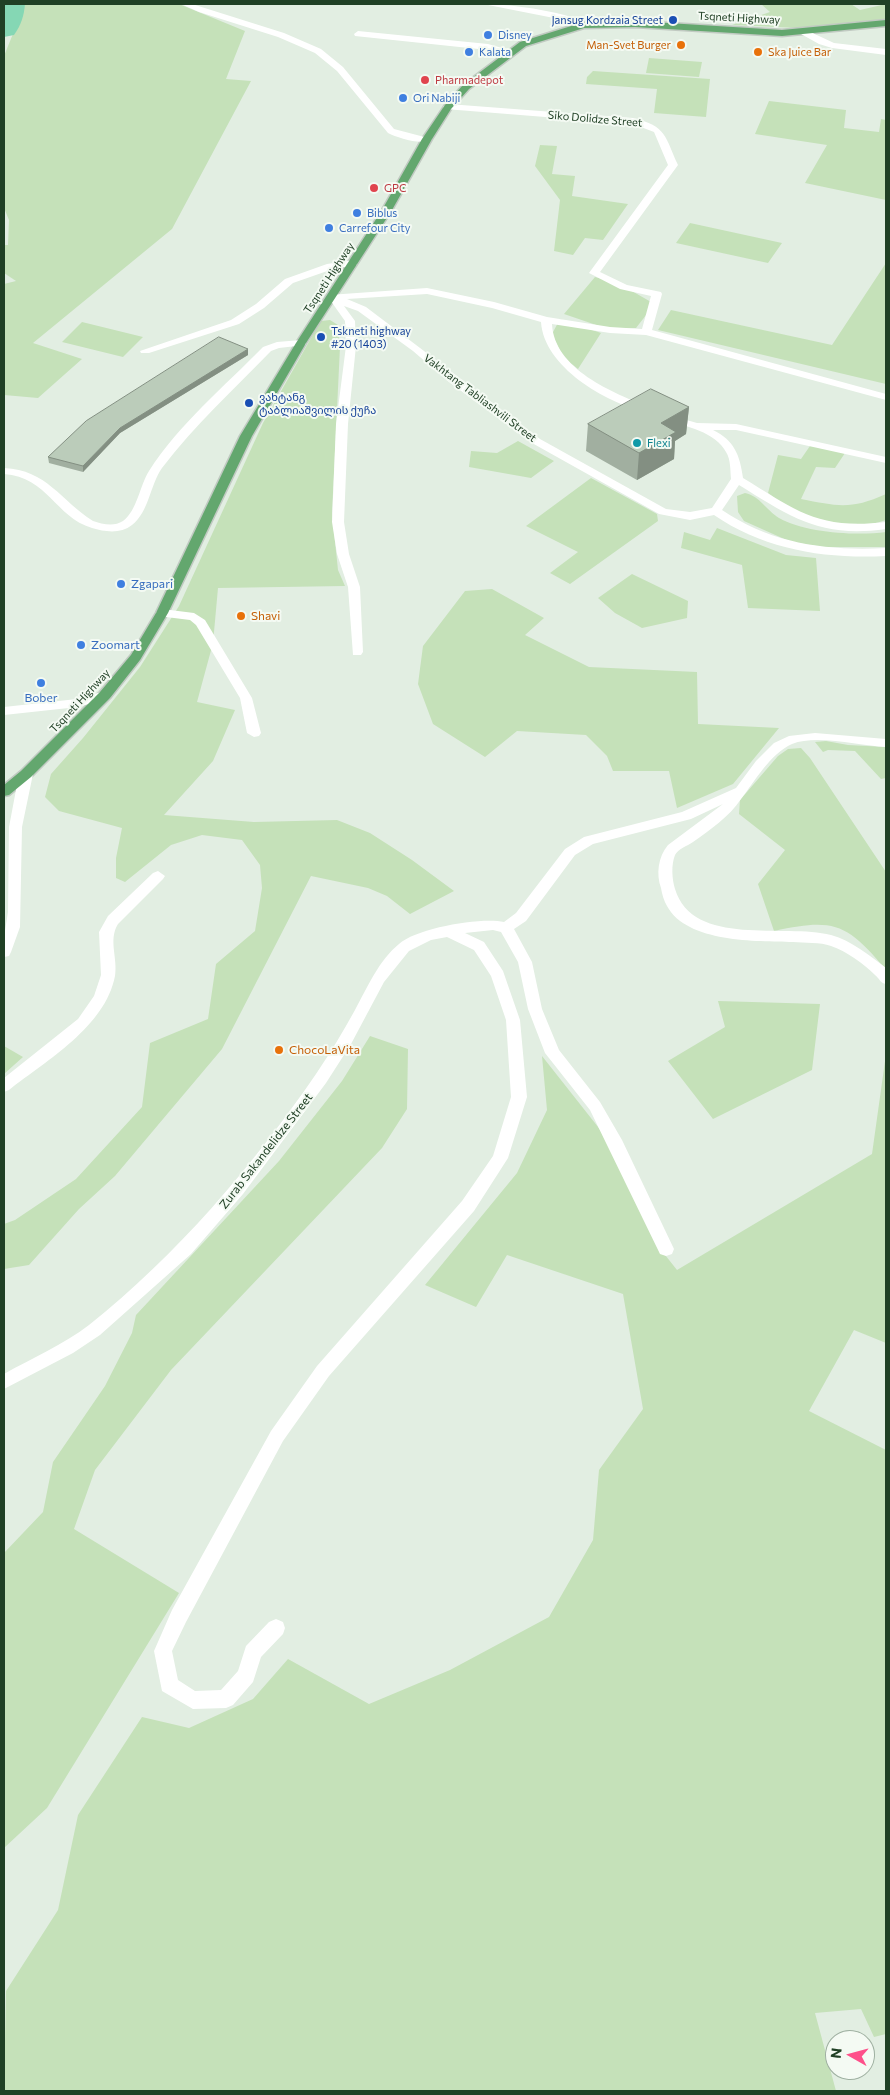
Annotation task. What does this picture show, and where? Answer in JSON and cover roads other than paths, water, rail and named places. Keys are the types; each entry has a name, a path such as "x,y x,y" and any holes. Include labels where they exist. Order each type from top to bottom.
{"main road":[{"name":"Tsqneti Highway","path":"4,792 26,774 105,696 136,657 162,612 246,436 301,343 333,297 387,210 427,139 448,107 466,87 524,44 553,33 584,25 626,24 804,32 886,23"}],"street":[{"path":"487,4 566,18 584,25"},
{"path":"191,5 280,36 323,55 350,80 384,125 391,131 400,135 427,139"},
{"path":"804,32 811,38 824,43 886,52"},
{"path":"358,34 488,47 512,52"},
{"name":"Siko Dolidze Street","path":"448,107 652,124 661,133 673,165 594,273 624,287 657,294 646,332"},
{"path":"144,351 235,322 260,306 289,281 331,266 353,263"},
{"path":"333,297 427,291 494,305 546,320 610,330 646,332 886,397"},
{"path":"333,297 350,321 351,346 342,424 338,522 343,554 354,587 357,652"},
{"name":"Vakhtang Tabliashvili Street","path":"333,297 362,309 416,349 453,380 536,441 663,512 690,516 716,511"},
{"path":"546,320 548,339 571,366 595,386 627,402 698,426 726,444 732,453 738,479 798,518 818,525 865,530 886,526"},
{"path":"4,472 29,474 41,481 86,522 99,527 112,528 122,526 131,521 157,467 203,415 267,349 277,345 301,343"},
{"path":"698,426 736,426 886,460"},
{"path":"738,479 716,511 744,529 796,547 848,553 886,552"},
{"path":"162,612 194,617 201,623 246,698 254,733"},
{"path":"4,711 78,703 105,696"},
{"path":"886,742 804,736 780,744 723,813 671,850 665,871 667,894 676,910 699,925 729,934 770,937 804,936 832,941 880,972 886,979"},
{"path":"4,952 15,909 10,864 26,774"},
{"path":"666,1249 614,1140 595,1106 553,1053 535,1009 525,962 506,928 521,917 570,852 589,840 686,816 741,790"},
{"path":"4,1086 83,1023 101,997 108,975 106,932 113,920 158,876"},
{"name":"Zurab Sakandelidze Street","path":"4,1382 67,1348 94,1330 185,1249 237,1190 321,1080 346,1040 379,979 404,948 428,936 452,933 474,926 506,928"},
{"path":"276,1628 253,1652 246,1676 226,1699 193,1700 169,1685 163,1651 179,1616 277,1436 323,1371 468,1206 500,1158 519,1097 513,1020 498,975 479,946 452,933"}],"waterway":[{"path":"4,29 10,18 12,4"}],"place":[{"name":"Jansug Kordzaia Street","path":"673,20"},
{"name":"Disney","path":"488,35"},
{"name":"Man-Svet Burger","path":"681,45"},
{"name":"Kalata","path":"469,52"},
{"name":"Ska Juice Bar","path":"758,52"},
{"name":"Pharmadepot","path":"425,80"},
{"name":"Ori Nabiji","path":"403,98"},
{"name":"GPC","path":"374,188"},
{"name":"Biblus","path":"357,213"},
{"name":"Carrefour City","path":"329,228"},
{"name":"Tskneti highway #20 (1403)","path":"321,337"},
{"name":"ვახტანგ ტაბლიაშვილის ქუჩა","path":"249,403"},
{"name":"Flexi","path":"637,443"},
{"name":"Zgapari","path":"121,584"},
{"name":"Shavi","path":"241,616"},
{"name":"Zoomart","path":"81,645"},
{"name":"Bober","path":"41,683"},
{"name":"ChocoLaVita","path":"279,1050"}]}
